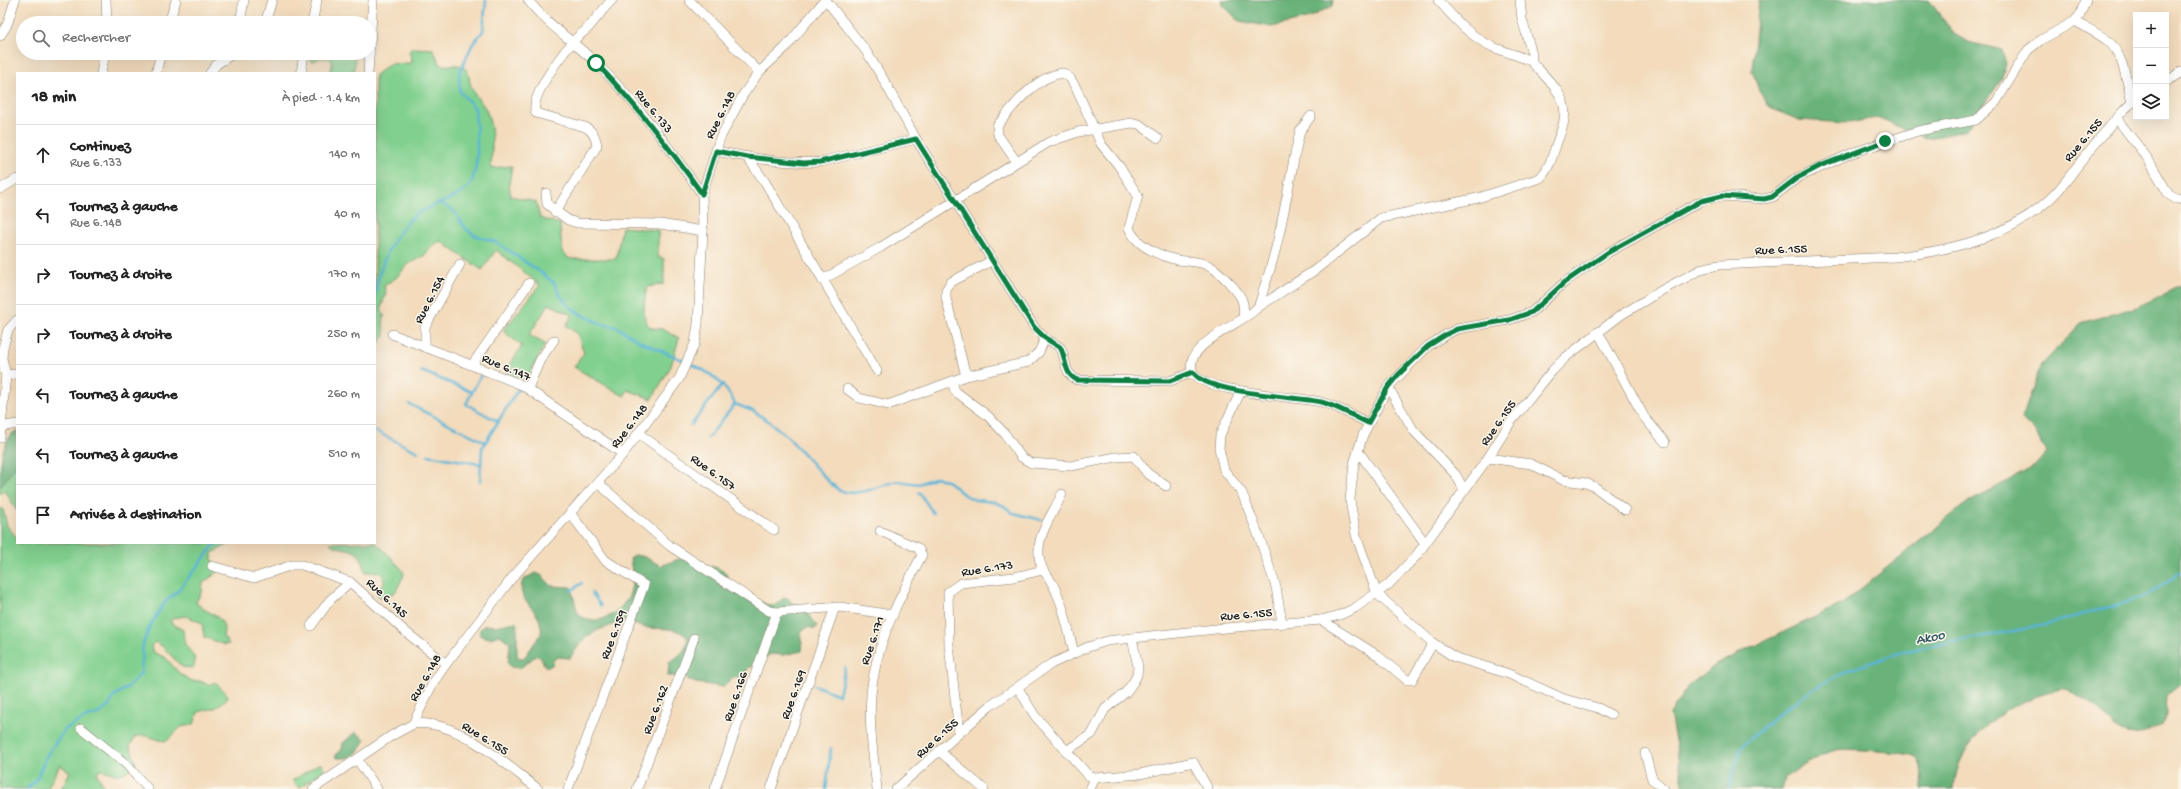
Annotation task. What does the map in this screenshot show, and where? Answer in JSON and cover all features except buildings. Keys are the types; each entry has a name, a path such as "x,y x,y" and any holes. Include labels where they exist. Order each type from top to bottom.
{"street":[{"path":"0,36 7,25 15,0"},
{"path":"106,0 107,16"},
{"path":"171,16 176,0"},
{"path":"241,16 244,0"},
{"path":"267,16 272,0"},
{"path":"314,16 317,0"},
{"path":"373,16 374,0"},
{"name":"Rue 6.133","path":"528,0 542,16 596,63 627,95 674,155 702,194"},
{"path":"555,212 597,146 596,138 590,129 541,115 534,110 535,102 549,72 572,42 587,29 612,0"},
{"path":"689,0 759,72"},
{"path":"826,0 878,70 916,139 1034,327 1045,338 1060,347 1066,370 1070,377 1077,380 1170,381 1193,372"},
{"name":"Rue 6.148","path":"413,724 433,683 446,664 512,578 571,514 623,454 671,390 684,369 690,356 698,324 703,231 702,194 720,138 730,116 759,72 785,48 826,0"},
{"path":"1368,423 1323,403 1241,391 1202,381 1193,372 1193,360 1205,342 1315,270 1381,218 1478,198 1540,178 1547,171 1564,119 1564,106 1557,93 1531,61 1493,46 1474,36 1456,20 1438,0"},
{"path":"1520,0 1522,19 1532,54 1531,61"},
{"path":"1611,715 1598,708 1564,700 1509,674 1454,657 1433,643 1377,594 1356,535 1352,518 1352,478 1358,451 1368,423 1388,387 1428,346 1447,334 1457,329 1509,320 1532,312 1565,282 1607,253 1701,201 1722,196 1764,199 1772,197 1797,178 1852,153 1918,131 1976,120 1996,102 2028,50 2041,40 2075,21 2080,15 2086,0"},
{"path":"2075,21 2107,40 2113,46 2133,98"},
{"path":"101,72 104,60"},
{"path":"156,72 160,60"},
{"path":"211,72 217,64 223,60"},
{"path":"301,72 303,60"},
{"path":"368,72 369,60"},
{"path":"2169,80 2181,72"},
{"path":"1016,161 998,135 997,126 1015,104 1036,86 1053,74 1063,73 1070,78 1101,144 1119,166 1138,196 1129,228 1135,238 1155,252 1174,259 1196,262 1209,266 1217,271 1243,301 1244,317"},
{"name":"Rue 6.155","path":"896,789 990,706 1051,664 1074,653 1107,642 1132,638 1321,620 1340,616 1377,594 1404,570 1488,458 1510,423 1552,371 1566,357 1598,332 1658,293 1704,268 1742,262 1915,254 1965,244 1985,237 2010,226 2042,205 2066,182 2082,157 2133,102"},
{"path":"1257,308 1269,275 1300,131 1311,116"},
{"path":"2116,119 2148,159 2170,195 2176,199 2181,198"},
{"path":"822,280 956,201 1016,161 1049,142 1094,129 1139,124 1158,138"},
{"path":"716,151 747,157 804,163 820,162 916,139"},
{"path":"747,157 765,182 877,371"},
{"path":"0,189 16,180"},
{"path":"546,193 547,204 555,212 578,223 660,224 703,231"},
{"path":"966,376 946,298 946,290 951,282 993,260"},
{"name":"Rue 6.154","path":"425,347 425,327 460,264"},
{"path":"472,365 529,283"},
{"path":"0,438 6,375 2,358 3,348 8,330 16,321"},
{"path":"1598,332 1644,417 1665,442"},
{"name":"Rue 6.147","path":"392,334 528,388 623,454"},
{"path":"847,390 859,398 888,405 966,376 1028,362 1039,352 1045,338"},
{"path":"528,388 540,360 554,340"},
{"path":"0,360 6,375"},
{"path":"6,375 16,374"},
{"path":"952,382 958,394 988,416 1005,434 1022,457 1031,463 1071,466 1116,457 1134,456 1147,473 1166,486"},
{"path":"1388,387 1414,431 1424,443 1441,457 1451,469 1464,490"},
{"path":"1241,391 1220,435 1219,448 1224,470 1242,493 1260,539 1276,587 1282,623"},
{"path":"0,427 16,424"},
{"name":"Rue 6.157","path":"638,433 774,530"},
{"path":"1358,451 1425,543"},
{"path":"1488,458 1531,464 1563,480 1586,483 1595,487 1625,510"},
{"path":"598,483 670,546 764,608 777,612 835,607 867,610 893,615"},
{"path":"1062,494 1038,543 1038,559 1043,570 1051,579 1060,601 1074,653"},
{"name":"Rue 6.159","path":"568,789 644,585 605,560 571,514"},
{"name":"Rue 6.171","path":"878,789 874,759 871,706 873,674 901,595 922,555 918,548 880,531"},
{"name":"Rue 6.145","path":"212,566 254,578 292,565 302,565 350,582 407,633 446,664"},
{"name":"Rue 6.173","path":"960,733 949,645 948,592 961,583 1014,577 1043,570"},
{"path":"311,626 330,600 350,582"},
{"name":"Rue 6.169","path":"771,789 835,607"},
{"name":"Rue 6.166","path":"715,789 777,612"},
{"path":"1321,620 1377,656 1407,680 1412,680 1433,643"},
{"name":"Rue 6.162","path":"637,789 694,638"},
{"path":"1066,751 1092,734 1105,709 1126,692 1134,682 1138,667 1132,638"},
{"path":"1018,688 1035,716 1084,772 1095,778 1140,774 1193,762 1208,789"},
{"path":"313,789 391,736 413,724"},
{"name":"Rue 6.155","path":"413,724 431,724 458,733 475,743 538,789"},
{"path":"81,728 126,764 148,789"},
{"path":"939,751 984,789"},
{"path":"1645,754 1652,779 1664,789"},
{"path":"357,759 377,789"},
{"path":"1090,789 1095,778"}],"green space":[{"path":"1221,0 1333,0 1332,6 1306,19 1272,27 1239,21 1222,4"},
{"path":"1759,0 1929,0 1954,34 1968,42 2002,50 2006,64 2001,80 1966,130 1926,138 1877,118 1848,123 1799,120 1770,108 1759,91 1752,70"},
{"path":"412,48 433,49 440,64 455,65 466,69 472,89 489,117 492,138 491,168 512,166 509,184 511,196 536,202 540,218 560,224 562,252 570,259 616,259 622,227 658,230 658,257 664,259 664,284 647,287 644,303 644,314 645,319 651,328 662,329 679,338 671,366 652,399 628,390 624,396 574,367 584,353 577,333 566,326 572,315 549,304 529,335 545,344 526,380 505,372 522,346 503,331 540,285 496,250 482,270 440,241 430,248 425,255 407,265 397,277 384,286 386,292 381,308 384,315 383,324 385,336 376,346 376,74 390,64 411,63 412,59 409,52"},
{"path":"331,60 355,60 354,72 330,72"},
{"path":"2181,286 2181,684 2167,695 2166,715 2162,726 2144,732 2131,734 2121,731 2088,701 2068,690 2062,689 2012,707 1984,728 1972,741 1963,756 1957,772 1954,789 1921,789 1922,772 1919,760 1911,755 1877,751 1836,750 1809,762 1785,778 1782,789 1684,789 1670,714 1688,686 1717,664 1842,604 1964,505 2035,466 2046,453 2036,433 2022,419 2040,367 2081,323 2137,307"},
{"path":"16,431 16,465 0,487 2,457 6,443"},
{"path":"16,465 16,509 5,490 0,494 0,487"},
{"path":"0,508 3,509 7,526 16,537 16,544 229,544 212,553 212,559 219,571 203,583 202,591 196,602 223,623 223,636 229,644 225,645 204,637 202,623 186,616 173,618 170,622 183,630 185,644 193,654 195,660 193,668 182,667 162,646 155,642 151,646 153,652 166,658 179,673 191,681 200,681 209,685 215,682 227,694 228,698 215,708 198,712 194,724 181,727 167,741 158,740 147,736 135,737 130,746 136,763 135,767 118,775 103,770 98,771 97,774 103,785 100,789 61,789 70,772 60,765 47,789 0,789"},
{"path":"376,543 403,571 404,575 396,591 384,599 378,596 376,591 384,583 383,575 379,572 365,572 364,564 356,552 332,544"},
{"path":"635,555 645,557 661,566 684,557 704,567 711,566 717,568 727,575 729,584 767,605 774,606 784,598 788,598 792,603 804,608 817,626 815,629 809,627 801,631 802,651 784,655 771,654 748,668 744,677 733,678 724,687 696,683 681,676 668,676 669,663 685,649 687,645 687,637 675,630 641,627 634,624 632,617 591,634 584,640 570,658 557,657 553,661 552,665 548,667 545,666 541,658 537,655 520,668 511,667 508,663 510,643 500,635 490,638 479,634 480,629 485,625 496,626 515,622 517,624 517,655 519,658 524,658 541,634 541,625 538,618 522,595 521,588 523,580 535,573 541,575 552,586 571,587 577,611 581,617 594,620 605,618 621,608 628,598 632,580 630,559"},
{"path":"355,732 365,739 356,754 348,757 337,758 335,756 342,749 343,743"},
{"path":"320,763 325,769 299,788 292,781"}],"waterway":[{"path":"376,290 383,262 393,242 407,223 415,215 422,211 464,191 473,178 477,152 475,108 460,92 459,74 472,45 483,31 486,0"},
{"path":"440,203 453,210 466,229 474,235 496,242 543,274 555,284 559,294 569,306 580,314 604,325 617,327 639,341 685,361"},
{"path":"689,363 704,370 722,384 735,404 753,411 787,436 829,482 840,491 852,493 866,491 897,481 919,484 936,477 949,482 963,494 975,500 994,502 1004,506 1013,513 1042,520"},
{"path":"421,371 472,392"},
{"path":"482,373 466,404 499,422"},
{"path":"691,425 723,384"},
{"path":"480,481 482,448 518,389"},
{"path":"409,404 485,442"},
{"path":"708,438 735,404"},
{"path":"376,431 418,452"},
{"path":"428,455 480,464"},
{"path":"919,492 933,513"},
{"path":"27,789 36,780 47,755 65,729 87,717 98,714 109,706 114,696 128,687 141,673 143,644 150,626 164,603 178,591 215,544"},
{"name":"Akoo","path":"1728,789 1741,747 1787,707 1817,687 1849,670 1905,651 2045,625 2145,597 2181,572"},
{"path":"571,591 582,583"},
{"path":"592,593 601,606"},
{"path":"814,685 839,695 845,667"},
{"path":"826,789 831,748"}],"route":[{"path":"596,63 627,95 674,155 702,194 716,151 747,157 804,163 820,162 916,139 1034,327 1045,338 1056,343 1060,347 1063,352 1066,370 1070,377 1077,380 1170,381 1193,372 1196,377 1202,381 1241,391 1323,403 1368,423 1388,387 1398,375 1428,346 1447,334 1457,329 1509,320 1532,312 1565,282 1623,242 1701,201 1722,196 1764,199 1772,197 1797,178 1820,166 1885,141"}]}
